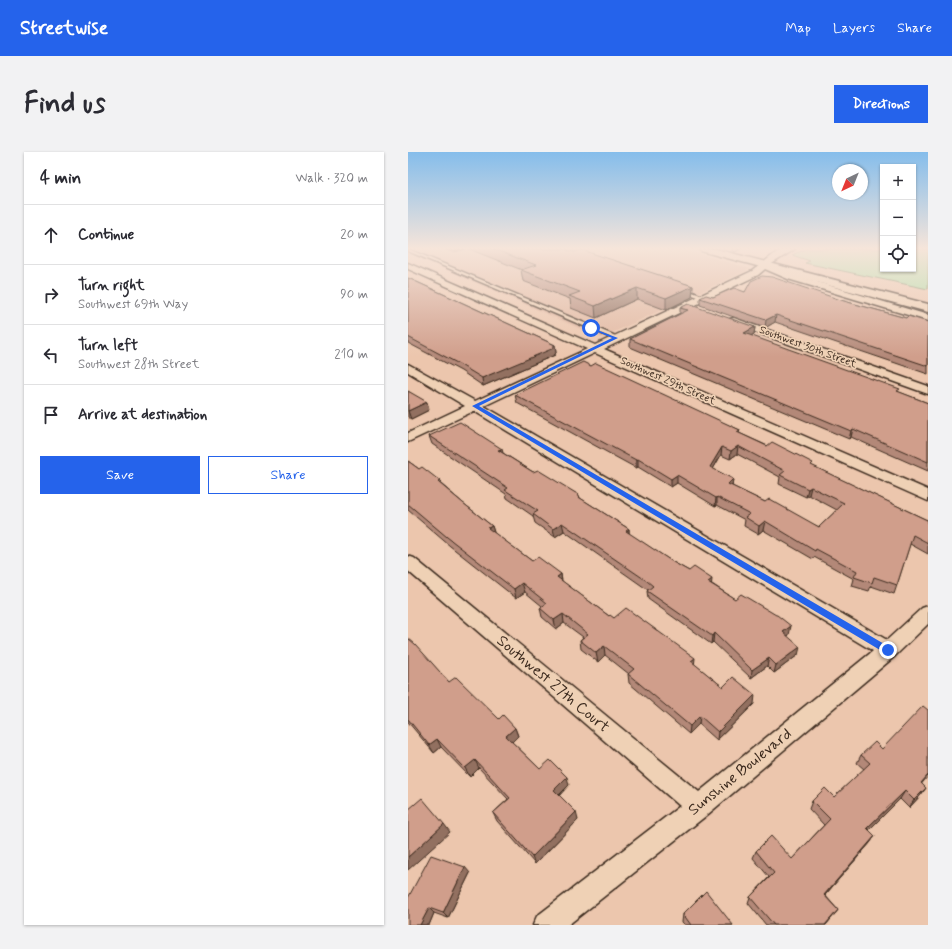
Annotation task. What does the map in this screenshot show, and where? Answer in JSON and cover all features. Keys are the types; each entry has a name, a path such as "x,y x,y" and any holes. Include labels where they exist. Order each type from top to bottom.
{"main road":[{"path":"847,285 928,308"},
{"path":"872,285 928,297"}],"street":[{"name":"Southwest 29th Street","path":"451,285 928,496"},
{"path":"408,438 726,285"},
{"path":"818,285 928,318"},
{"path":"687,305 702,310"},
{"name":"Southwest 30th Street","path":"725,318 928,390"},
{"path":"408,367 888,650"},
{"name":"Southwest 27th Court","path":"408,562 699,807"},
{"name":"Sunshine Boulevard","path":"546,925 699,807 888,650 928,613"}],"lane":[{"path":"491,285 616,338"},
{"path":"681,290 703,297"}],"shaded area":[{"path":"481,285 715,285 601,338"}],"green space":[{"path":"909,285 928,285 928,289"}],"building":[{"path":"408,285 424,285 555,345 552,347 554,348 482,378 408,337"},
{"path":"561,285 693,286 666,298 637,288 595,306 569,296 580,292"},
{"path":"749,285 796,285 844,301 906,318 908,316 928,322 928,366 776,315 766,320 700,298 706,295 713,297 734,288 745,292"},
{"path":"688,304 755,327 744,333 900,389 897,391 928,403 928,462 853,429 851,431 630,339 688,310 680,308"},
{"path":"583,362 591,366 596,363 740,430 737,432 767,446 772,442 813,463 811,465 927,520 928,519 928,543 913,535 897,585 874,577 872,583 854,577 857,571 816,549 815,551 765,521 759,526 745,517 750,514 717,497 716,498 677,475 671,479 638,459 636,460 515,395","holes":["738,446 785,471 780,475 808,489 811,487 844,503 819,527 769,499 765,502 728,484 733,479 710,467 722,447 731,451"]},
{"path":"408,391 427,402 408,411"},
{"path":"460,422 502,449 498,450 533,472 538,470 579,495 577,496 629,529 626,531 673,562 689,571 694,567 712,579 708,582 735,599 741,594 777,615 791,626 783,632 800,647 776,665 769,658 752,670 714,633 712,636 647,591 653,586 647,581 562,523 553,529 533,514 538,511 505,490 508,488 429,436"},
{"path":"408,461 419,469 422,467 440,481 438,482 492,526 488,528 532,561 538,557 561,574 557,577 609,616 610,615 614,618 626,608 695,658 691,661 723,687 733,677 755,695 718,732 700,716 690,726 628,674 634,669 604,646 596,653 580,640 588,634 563,614 554,620 540,608 547,603 522,583 514,589 447,537 408,504"},
{"path":"408,638 449,682 456,677 499,719 503,715 515,728 506,736 540,769 550,760 567,777 554,790 576,812 532,857 493,813 510,798 475,760 465,768 437,739 429,745 408,719"},
{"path":"923,706 928,710 928,775 921,783 926,788 914,800 905,791 867,828 875,836 824,895 838,910 825,925 774,925 750,897 774,873 756,851 771,836 792,859 830,819 812,801 825,788 834,797 870,763 861,755 875,742 882,749"},
{"path":"422,798 444,824 408,857 408,810"},
{"path":"431,855 465,867 443,913 429,908 420,925 408,925 408,898"},
{"path":"706,891 733,925 691,925 683,914"}],"route":[{"path":"591,328 616,338 475,406 888,650"}]}
